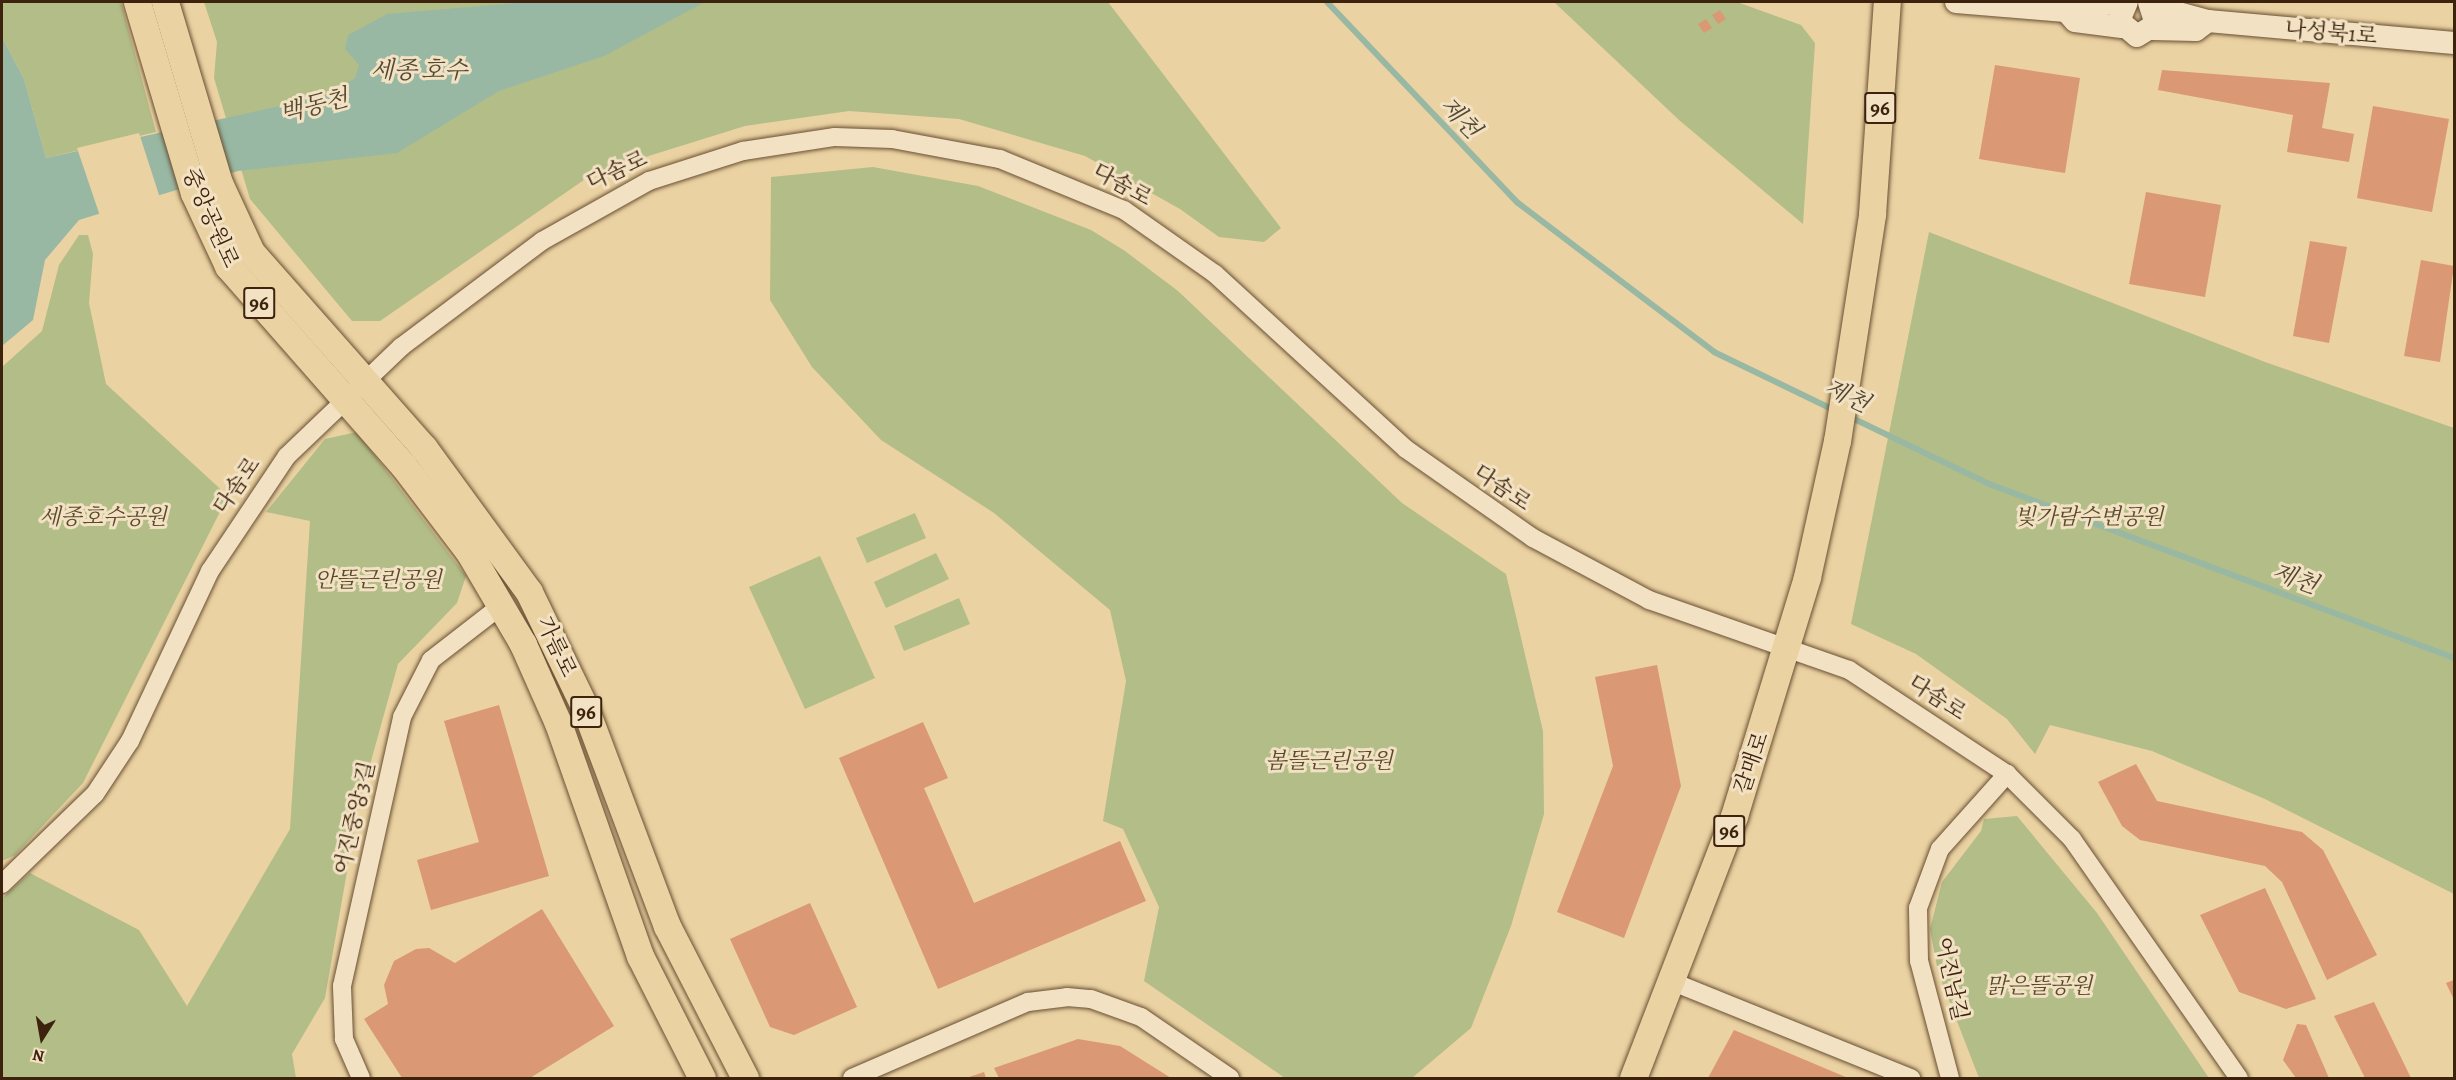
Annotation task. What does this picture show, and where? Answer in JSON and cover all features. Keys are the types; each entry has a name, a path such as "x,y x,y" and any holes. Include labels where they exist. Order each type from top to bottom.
{"main road":[{"name":"중앙공원로","path":"137,2 194,193 228,266 345,400"},
{"name":"중앙공원로","path":"165,2 219,183 251,252 365,382"},
{"name":"갈매로","path":"1633,1078 1673,982 1789,646 1806,577 1837,441 1872,214 1887,2"},
{"name":"가름로","path":"365,382 484,527 548,626 667,926 746,1078"},
{"name":"가름로","path":"345,400 403,465 502,605 558,723 640,956 702,1078"}],"street":[{"path":"1956,2 2066,11 2078,3 2126,2 2122,27 2075,21 2066,11"},
{"path":"2151,4 2152,29"},
{"name":"나성북1로","path":"2151,4 2208,21 2454,43"},
{"name":"나성북1로","path":"2122,27 2137,36 2152,29 2196,30 2208,21"},
{"name":"다솜로","path":"2,884 94,794 130,741 165,658 243,516 287,456 401,347 542,241 649,181 736,152 835,137 944,146 1055,178 1124,210 1215,273 1406,449 1563,556 1649,600 1789,646 1849,670 2007,774 2072,839 2239,1078"},
{"name":"어진중앙3길","path":"361,1078 344,1039 342,986 402,717 431,660 502,605"},
{"name":"어진남길","path":"1950,1078 1919,961 1918,908 1940,849 2007,774"},
{"path":"1673,982 1911,1078"},
{"path":"852,1078 1028,1002 1067,997 1091,999 1141,1017 1230,1078"}],"green space":[{"path":"2,2 121,2 156,132 46,158 24,79 2,37"},
{"path":"204,2 1108,2 1281,228 1264,242 1219,237 1180,209 1085,156 959,119 849,111 745,126 594,173 380,321 352,321 250,199 214,78 217,42"},
{"path":"1554,2 1737,2 1801,25 1815,43 1803,224 1679,120"},
{"name":"봄뜰근린공원","path":"873,167 978,186 1091,230 1125,251 1178,291 1402,503 1506,574 1543,731 1544,814 1511,926 1471,1028 1412,1078 1285,1078 1144,981 1159,907 1123,829 1103,821 1126,681 1110,610 994,513 881,440 812,367 770,300 771,177"},
{"name":"빛가람수변공원","path":"1929,232 2265,362 2454,428 2454,894 2265,799 2152,751 2050,725 2035,754 2007,719 1916,654 1851,624"},
{"name":"세종호수공원","path":"79,235 88,235 93,254 89,303 106,384 228,496 83,783 15,855 2,861 2,367 42,331 59,265"},
{"name":"안뜰근린공원","path":"357,432 466,576 457,603 398,664 358,808 325,998 292,1054 296,1078 2,1078 2,898 30,873 139,930 187,1006 290,829 310,521 266,512 325,439"},
{"path":"915,513 926,538 867,563 856,538"},
{"path":"936,553 949,579 886,608 874,582"},
{"path":"820,556 875,678 805,709 749,587"},
{"path":"959,598 970,624 904,651 894,626"},
{"name":"맑은뜰공원","path":"2017,816 2097,913 2209,1078 1979,1078 1938,972 1930,929 1942,882 1981,831 1984,819"}],"water":[{"name":"세종 호수","path":"528,2 705,2 604,56 499,91 397,153 238,171 79,220 45,260 33,320 2,346 2,37 24,79 46,158 329,95 355,78 359,65 345,49 348,35 387,14"}],"pier":[{"path":"139,133 160,198 100,216 77,148"}],"building":[{"path":"1720,10 1726,19 1718,24 1712,15"},
{"path":"1706,19 1712,28 1704,33 1698,24"},
{"path":"1995,65 2080,78 2065,173 1979,159"},
{"path":"2162,70 2330,83 2322,128 2354,134 2349,162 2287,152 2293,115 2158,90"},
{"path":"2373,106 2449,119 2432,212 2357,198"},
{"path":"2146,192 2221,205 2205,297 2129,284"},
{"path":"2310,241 2347,247 2329,343 2293,336"},
{"path":"2421,260 2454,266 2440,362 2404,356"},
{"path":"1657,665 1681,786 1624,938 1557,912 1613,766 1595,677"},
{"path":"499,705 549,876 431,910 417,860 479,842 444,721"},
{"path":"923,722 948,778 924,788 974,903 1120,841 1146,901 938,989 839,758"},
{"path":"2136,764 2157,801 2302,832 2323,850 2377,955 2327,980 2282,882 2265,866 2140,840 2122,826 2098,782"},
{"path":"2265,888 2316,999 2286,1009 2239,992 2200,915"},
{"path":"810,903 857,1007 794,1035 770,1027 730,939"},
{"path":"542,909 614,1026 530,1078 402,1078 364,1019 388,1004 384,985 394,961 416,949 429,948 455,963"},
{"path":"2454,980 2454,1000 2446,983"},
{"path":"2374,1002 2411,1078 2365,1078 2334,1016"},
{"path":"2297,1024 2306,1025 2329,1078 2296,1078 2283,1060"},
{"path":"1734,1030 1848,1078 1708,1078"},
{"path":"1078,1039 1120,1046 1171,1078 999,1078 994,1068"},
{"path":"984,1072 986,1078 966,1078"}],"waterway":[{"name":"제천","path":"1327,2 1518,203 1714,352 1836,411"},
{"name":"제천","path":"1848,416 1989,484 2454,658"}],"water label":[{"name":"백동천","path":"314,106"}]}
